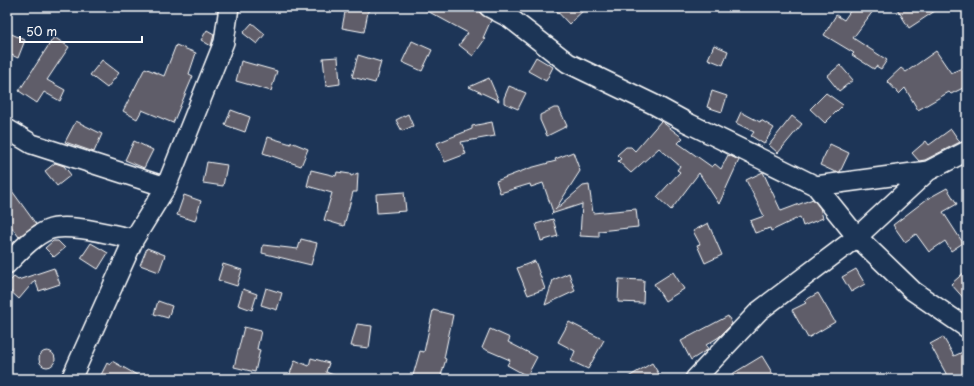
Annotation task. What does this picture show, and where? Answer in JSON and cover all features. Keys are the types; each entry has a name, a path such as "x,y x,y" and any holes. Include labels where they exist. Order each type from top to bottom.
{"street":[{"path":"71,379 134,239 166,187 224,42 229,7"},
{"path":"489,7 510,18 568,63 816,186 858,237 913,291 967,328"},
{"path":"7,129 32,144 166,187"},
{"path":"695,379 759,311 858,237 928,171 967,151"},
{"path":"816,186 928,171"},
{"path":"7,264 28,244 41,235 61,227 134,239"}],"building":[{"path":"346,7 369,7 364,32 342,28"},
{"path":"420,7 478,7 480,13 491,20 483,38 485,39 473,56 459,45 468,33"},
{"path":"553,7 587,7 569,24"},
{"path":"853,7 876,7 853,38 887,60 881,69 876,66 874,69 852,55 854,53 824,35 836,15 844,20"},
{"path":"896,7 941,7 909,28"},
{"path":"252,23 265,34 257,44 243,33"},
{"path":"207,30 214,34 211,46 201,40"},
{"path":"7,32 25,40 18,58 7,53"},
{"path":"54,37 69,47 47,80 65,90 60,101 44,92 37,103 19,91"},
{"path":"412,41 432,50 422,71 402,62"},
{"path":"176,45 196,53 189,74 193,76 173,123 142,110 137,119 123,111 145,68 164,76"},
{"path":"714,45 728,51 723,65 708,59"},
{"path":"936,51 951,73 962,68 967,77 967,86 951,94 949,92 918,110 905,88 899,94 887,81 901,68 906,72"},
{"path":"358,55 381,62 375,83 352,77"},
{"path":"338,57 340,84 326,86 323,58"},
{"path":"536,57 553,67 546,81 528,71"},
{"path":"102,60 119,73 107,88 90,75"},
{"path":"241,61 277,71 271,91 236,81"},
{"path":"840,65 853,80 839,91 827,76"},
{"path":"489,78 499,101 469,87"},
{"path":"509,86 526,93 518,109 504,103 504,98"},
{"path":"712,91 727,96 722,112 707,107"},
{"path":"826,93 843,105 825,123 810,109"},
{"path":"554,108 559,108 567,126 547,136 540,120 540,115"},
{"path":"231,110 250,117 245,132 225,125"},
{"path":"741,112 760,122 761,120 774,128 764,144 751,136 754,132 736,123"},
{"path":"408,114 413,126 402,131 396,120"},
{"path":"792,116 802,124 778,153 769,145"},
{"path":"76,121 102,134 94,152 65,142"},
{"path":"661,121 683,138 678,143 712,167 715,164 721,169 728,155 739,160 719,204 699,173 671,210 657,197 680,172 677,170 680,166 659,148 631,173 618,161 621,159 617,155 626,147 631,147 635,151"},
{"path":"492,122 495,136 461,142 466,154 445,162 437,143 472,129 472,126"},
{"path":"951,129 960,142 925,160 919,161 912,153 926,141 929,145"},
{"path":"268,137 291,144 291,142 308,149 301,166 263,153"},
{"path":"134,141 153,150 144,168 125,160"},
{"path":"830,144 849,153 840,172 835,172 820,165"},
{"path":"573,152 580,171 555,210 583,186 589,185 593,213 636,209 638,227 599,231 599,237 580,236 582,204 551,214 553,212 543,183 531,187 530,184 500,193 496,181 530,168 556,161 555,159"},
{"path":"207,162 227,165 223,186 203,183"},
{"path":"55,163 64,166 71,175 57,186 45,171"},
{"path":"311,170 336,176 337,172 350,174 351,176 358,173 357,192 353,192 344,226 324,220 332,193 307,186"},
{"path":"763,172 781,211 813,199 820,208 823,218 803,226 800,217 771,231 770,228 755,233 750,221 764,216 746,180"},
{"path":"7,184 36,224 19,237 7,221"},
{"path":"947,188 957,204 943,212 963,243 951,251 945,241 929,252 916,234 905,242 893,225 927,199"},
{"path":"404,192 406,211 377,213 376,194"},
{"path":"184,195 201,201 195,221 177,215"},
{"path":"553,219 558,236 541,241 536,224"},
{"path":"708,223 722,255 705,263 697,245 700,244 693,231"},
{"path":"301,239 317,243 311,265 262,253 263,245 298,249"},
{"path":"53,241 58,241 65,248 54,257 45,248"},
{"path":"91,243 108,253 98,269 81,258"},
{"path":"147,248 165,255 159,272 140,265"},
{"path":"535,261 545,289 528,295 517,268"},
{"path":"223,264 242,270 237,286 218,280"},
{"path":"54,268 60,284 39,291 35,280 19,299 7,288 7,284 14,277 18,280"},
{"path":"856,269 865,284 851,292 842,277"},
{"path":"967,270 967,302 951,284"},
{"path":"673,272 684,289 665,301 654,284"},
{"path":"569,273 575,291 545,305 553,280"},
{"path":"619,279 644,280 643,303 618,302"},
{"path":"266,288 282,293 277,310 261,305"},
{"path":"243,289 257,294 252,310 238,305"},
{"path":"818,293 835,322 808,338 792,310 806,303 804,301"},
{"path":"158,301 172,306 168,318 154,314"},
{"path":"433,310 453,315 444,358 446,359 440,379 412,379 420,351 424,352"},
{"path":"728,316 732,324 719,337 706,345 707,350 691,360 681,341"},
{"path":"569,322 604,340 588,369 571,361 575,351 558,342"},
{"path":"357,324 372,326 369,348 351,346"},
{"path":"244,327 261,331 257,349 260,350 255,372 234,367"},
{"path":"490,329 510,338 508,342 537,357 527,376 507,365 510,360 482,348"},
{"path":"943,337 954,356 967,350 967,379 949,379 930,344"},
{"path":"47,351 53,353 55,359 53,365 47,367 41,365 39,359 41,353"},
{"path":"762,356 776,379 724,379"},
{"path":"311,358 329,363 326,372 341,379 288,379 295,360 309,366"},
{"path":"112,361 144,379 99,379 107,363 110,365"},
{"path":"652,363 662,379 625,379"}]}
